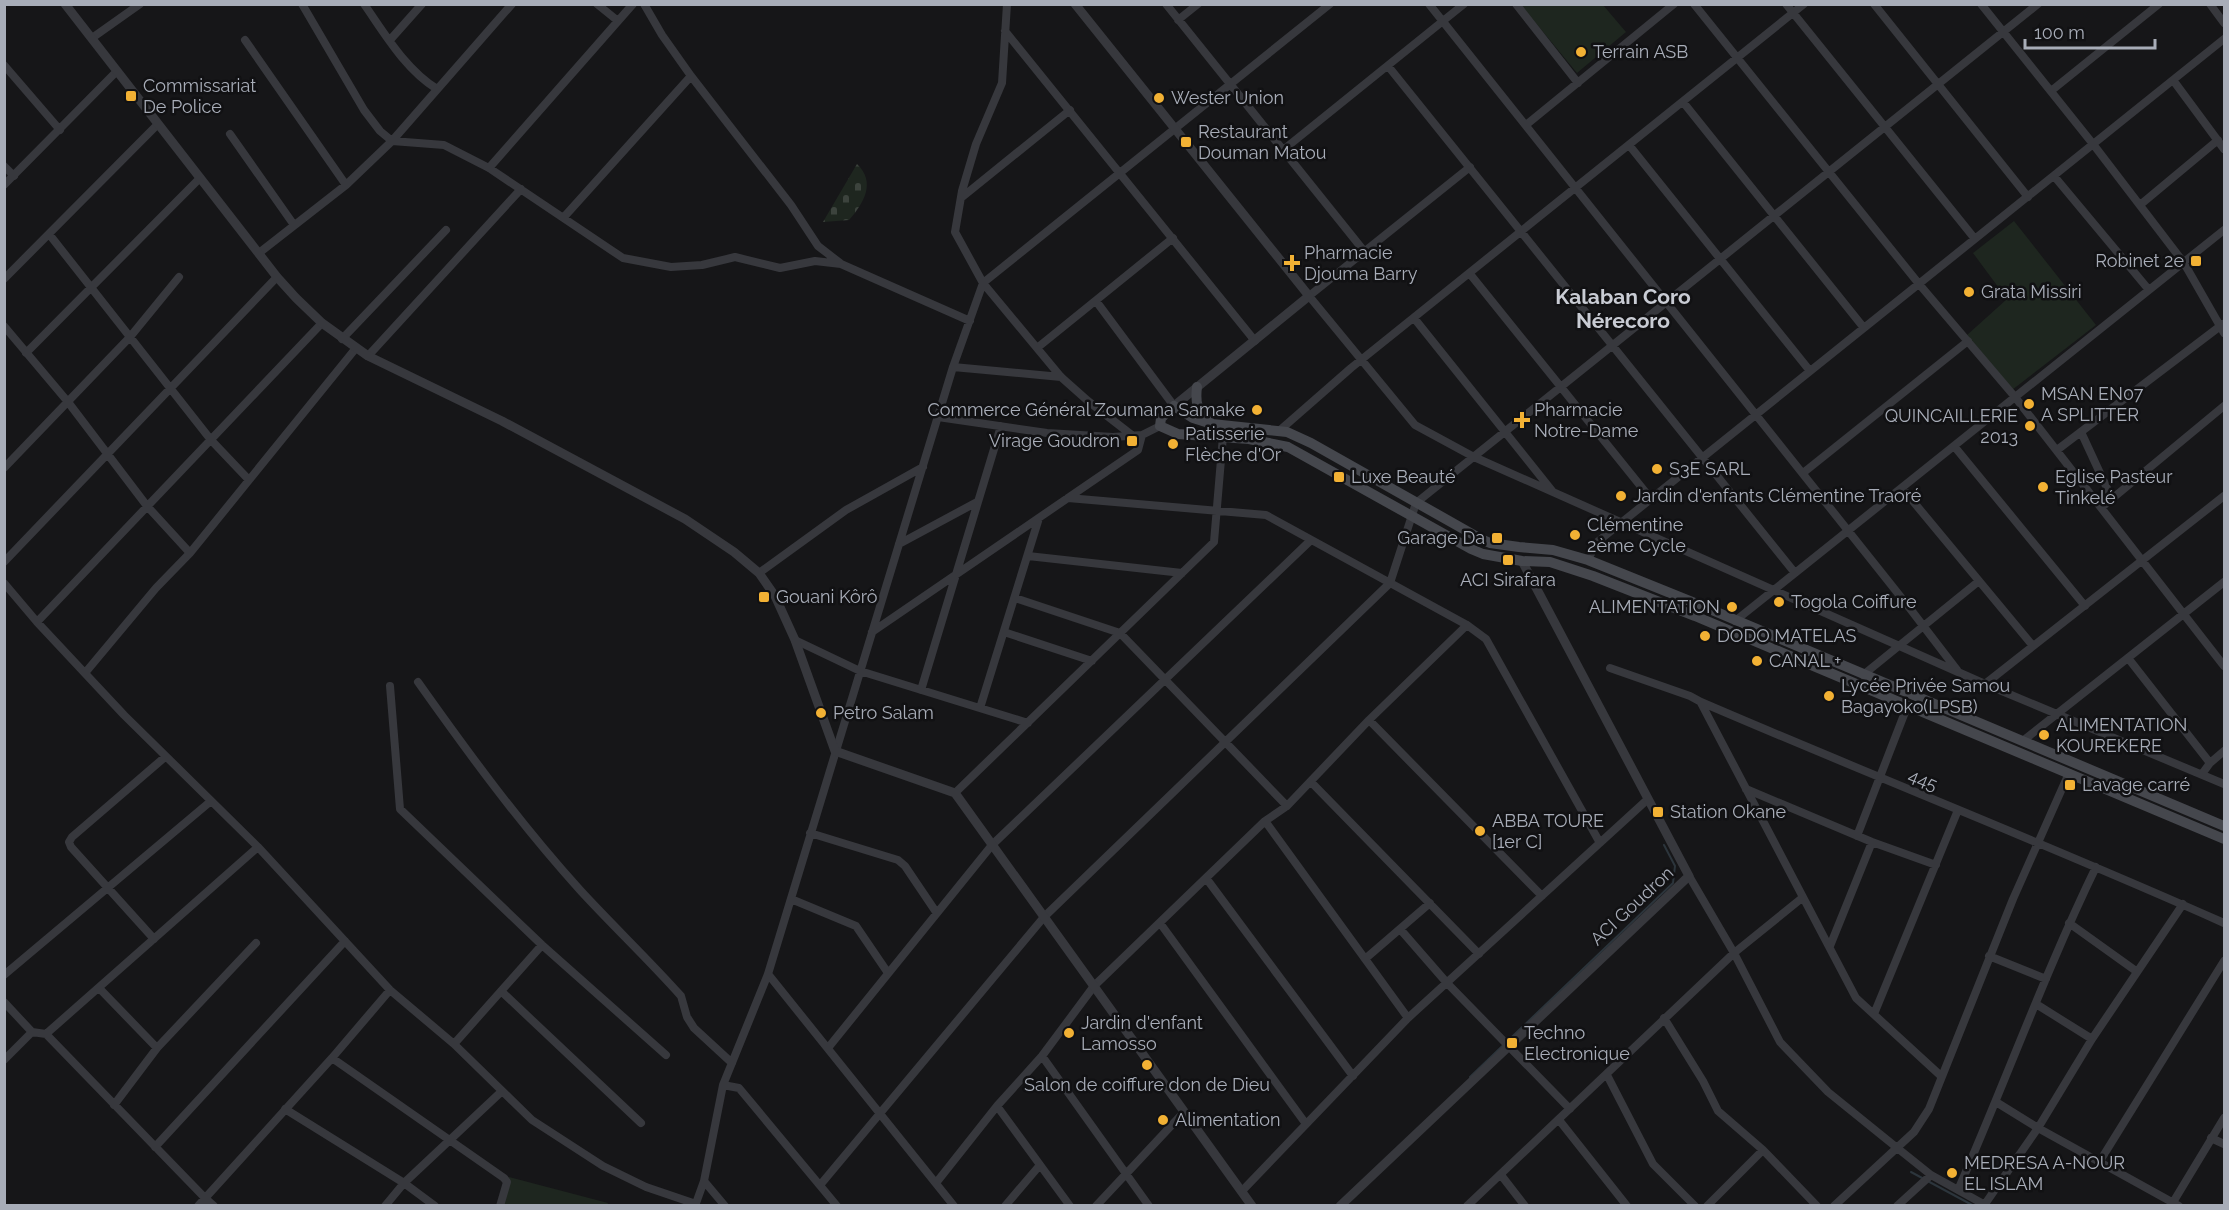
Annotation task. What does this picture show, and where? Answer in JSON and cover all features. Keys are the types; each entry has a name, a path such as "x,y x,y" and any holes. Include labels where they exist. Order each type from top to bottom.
{"main road":[{"path":"1197,387 1197,406 1200,414 1212,424"},
{"path":"2224,826 2024,740 1588,560 1553,550 1490,543 1311,443 1287,432 1212,424 1193,418 1174,406 1161,418 1160,426 1178,434 1224,436 1288,447 1483,554 1522,561 1550,562 1576,569 1695,616 2224,839"}],"street":[{"path":"65,4 277,277 322,323 368,356 502,421 685,519 734,552 759,573 775,596 795,640 835,751"},
{"path":"92,38 140,4"},
{"path":"302,4 364,111 380,131 392,141 444,145 489,168 623,258 671,267 702,265 735,257 780,268 815,261 841,264"},
{"path":"364,4 411,67 423,80 437,89"},
{"path":"390,40 422,4"},
{"path":"258,253 346,185 392,141 512,4"},
{"path":"597,4 618,21"},
{"path":"489,168 633,4"},
{"path":"644,4 691,76 791,205 818,246 841,264 970,321"},
{"path":"1006,4 1002,83 976,144 961,198 955,232 983,283 1061,377 1088,401 1138,436"},
{"path":"1075,4 1360,361 1415,425 1474,457 1554,493 1985,684 2224,784"},
{"path":"1166,4 1364,251"},
{"path":"1179,20 1198,4"},
{"path":"4,583 85,673 165,757 258,847 390,990 454,1044 532,1120 603,1166 646,1187 696,1204 704,1181 723,1085 768,974 953,367 983,283 1330,4"},
{"path":"1430,4 1958,671"},
{"path":"1283,150 1464,4"},
{"path":"1516,4 1578,82"},
{"path":"1526,125 1674,4"},
{"path":"1694,4 1919,284 2015,397 2224,664"},
{"path":"1786,4 1975,239"},
{"path":"1279,431 1360,361 1804,4"},
{"path":"1874,4 2028,196"},
{"path":"1981,4 2184,263 2223,328 2057,450"},
{"path":"821,1184 1044,917 1390,583 1416,503 2038,4"},
{"path":"2051,91 2159,4"},
{"path":"2210,4 2224,22"},
{"path":"1005,31 1255,341"},
{"path":"1588,560 1596,543 2224,39"},
{"path":"245,40 346,185"},
{"path":"4,65 60,130"},
{"path":"1388,66 1795,573"},
{"path":"4,185 117,71"},
{"path":"564,217 691,76"},
{"path":"2173,80 2224,148"},
{"path":"1683,102 1864,328"},
{"path":"961,198 1070,110"},
{"path":"4,279 158,123"},
{"path":"230,134 294,225"},
{"path":"2140,205 2218,140"},
{"path":"1629,146 1810,371"},
{"path":"4,166 14,176"},
{"path":"1096,301 1174,406 1470,167"},
{"path":"2054,176 2149,290"},
{"path":"26,353 200,178"},
{"path":"368,356 521,189"},
{"path":"342,339 446,230"},
{"path":"1735,621 2224,230"},
{"path":"49,234 211,440 249,480"},
{"path":"1037,348 1173,238"},
{"path":"1470,274 1651,500"},
{"path":"4,468 130,337 179,277"},
{"path":"4,562 277,277"},
{"path":"1414,318 1554,493"},
{"path":"37,622 322,323"},
{"path":"4,326 68,402 147,506 190,553"},
{"path":"1803,473 1968,341"},
{"path":"85,673 156,588 190,553 356,348"},
{"path":"953,367 1061,377"},
{"path":"2102,507 2224,406"},
{"path":"938,417 1047,433 1113,437 1138,436 1160,426"},
{"path":"921,690 1000,426"},
{"path":"2081,432 2112,499"},
{"path":"872,632 1138,450 1138,436"},
{"path":"955,793 1214,542 1224,436"},
{"path":"1954,446 2085,606"},
{"path":"759,573 846,510 923,466"},
{"path":"1902,488 2033,646"},
{"path":"1985,684 2224,496"},
{"path":"1068,498 1266,515 1467,625 1486,639 1600,843"},
{"path":"899,544 977,502"},
{"path":"980,708 1040,518"},
{"path":"828,1048 992,845 1311,540"},
{"path":"1519,547 1522,561"},
{"path":"1028,556 1182,573"},
{"name":"ACI Goudron","path":"1340,1206 1689,876 1522,561"},
{"path":"1863,675 1923,624 1979,581"},
{"path":"2024,740 2224,582"},
{"path":"1015,598 1120,633 1287,806"},
{"path":"936,1183 997,1106 1042,1056 1094,986 1265,821 1287,806 1369,720 1467,625"},
{"path":"1004,632 1092,661"},
{"path":"795,640 860,671 1028,723"},
{"path":"2128,658 2210,763"},
{"name":"445","path":"1610,668 1690,696 2224,923"},
{"path":"418,682 472,758 530,830 580,890 681,996 687,1017 694,1028 732,1063"},
{"path":"390,686 400,809 542,945 666,1055"},
{"path":"1701,702 1856,998 1941,1076"},
{"path":"1857,836 1907,707"},
{"path":"1369,720 1542,896"},
{"path":"835,751 955,793 1252,1206"},
{"path":"2202,774 2210,763 2224,751"},
{"path":"154,939 108,890 69,842 165,757"},
{"path":"1834,1206 1914,1132 1929,1109 1989,956 2069,773"},
{"path":"1311,782 1479,954"},
{"path":"1746,789 1857,836 1936,865"},
{"path":"1242,1191 1408,1018 1648,799"},
{"path":"4,975 108,890 211,801"},
{"path":"1874,1014 1958,810"},
{"path":"1265,821 1408,1018"},
{"path":"810,833 898,860 905,866 936,912"},
{"path":"1830,946 1872,842"},
{"path":"46,1034 258,847"},
{"path":"1958,1190 2069,923 2096,867"},
{"path":"1689,876 1734,953 1780,1042 1828,1092 1931,1175 1986,1205 2038,1128 2136,971 2183,904"},
{"path":"1206,878 1353,1076"},
{"path":"1467,1206 1734,953 1802,898"},
{"path":"790,899 856,926 888,973"},
{"path":"1365,959 1430,903"},
{"path":"1160,923 1306,1124"},
{"path":"2069,923 2136,971"},
{"path":"1400,929 1447,983 1570,1109"},
{"path":"155,1147 345,941"},
{"path":"114,1105 157,1048 256,943"},
{"path":"454,1044 542,945"},
{"path":"1989,956 2046,979"},
{"path":"2100,1161 2224,961"},
{"path":"768,974 954,1206"},
{"path":"99,988 157,1048"},
{"path":"198,1206 332,1058 390,990"},
{"path":"501,991 641,1123"},
{"path":"4,1002 32,1032 46,1034 214,1206"},
{"path":"2036,1004 2092,1039"},
{"path":"1664,1018 1703,1081 1718,1111 1762,1150 1817,1206"},
{"path":"4,1060 32,1032"},
{"path":"1042,1056 1149,1206"},
{"path":"332,1058 506,1180 500,1206"},
{"path":"1606,1075 1653,1164 1695,1206"},
{"path":"723,1085 739,1088 837,1206"},
{"path":"385,1206 405,1183 501,1092"},
{"path":"1996,1102 2174,1204 2224,1118"},
{"path":"997,1106 1070,1206"},
{"path":"285,1109 405,1183 435,1206"},
{"path":"1096,1206 1184,1112"},
{"path":"1559,1119 1627,1206"},
{"path":"2211,1138 2224,1144"},
{"path":"1707,1206 1762,1150"},
{"path":"1005,1206 1040,1165"},
{"path":"1501,1175 1525,1206"},
{"path":"1897,1206 1931,1175"},
{"path":"704,1181 725,1206"},
{"path":"1966,1206 1971,1197"}],"green space":[{"name":"Terrain ASB","path":"1521,5 1603,5 1626,32 1577,73"},
{"path":"857,164 863,171 867,185 859,207 849,220 823,222"},
{"path":"2014,221 2096,325 2012,390 1967,335 2007,299 1973,253"},
{"path":"509,1177 608,1203 607,1206 502,1206"}],"waterway":[{"path":"1470,1077 1673,883 1675,866 1664,845"},
{"path":"1911,1172 1974,1206"}],"place":[{"name":"Terrain ASB","path":"1581,52"},
{"name":"Commissariat De Police","path":"131,96"},
{"name":"Wester Union","path":"1159,98"},
{"name":"Restaurant Douman Matou","path":"1186,142"},
{"name":"Robinet 2e","path":"2196,261"},
{"name":"Pharmacie Djouma Barry","path":"1292,263"},
{"name":"Grata Missiri","path":"1969,292"},
{"name":"MSAN EN07 A SPLITTER","path":"2029,404"},
{"name":"Commerce Général Zoumana Samake","path":"1257,410"},
{"name":"Pharmacie Notre-Dame","path":"1522,420"},
{"name":"QUINCAILLERIE 2013","path":"2030,426"},
{"name":"Virage Goudron","path":"1132,441"},
{"name":"Patisserie Flèche d'Or","path":"1173,444"},
{"name":"S3E SARL","path":"1657,469"},
{"name":"Luxe Beauté","path":"1339,477"},
{"name":"Eglise Pasteur Tinkelé","path":"2043,487"},
{"name":"Jardin d'enfants Clémentine Traoré","path":"1621,496"},
{"name":"Clémentine 2ème Cycle","path":"1575,535"},
{"name":"Garage Da","path":"1497,538"},
{"name":"ACI Sirafara","path":"1508,560"},
{"name":"Gouani Kôrô","path":"764,597"},
{"name":"Togola Coiffure","path":"1779,602"},
{"name":"ALIMENTATION","path":"1732,607"},
{"name":"DODO MATELAS","path":"1705,636"},
{"name":"CANAL +","path":"1757,661"},
{"name":"Lycée Privée Samou Bagayoko(LPSB)","path":"1829,696"},
{"name":"Petro Salam","path":"821,713"},
{"name":"ALIMENTATION KOUREKERE","path":"2044,735"},
{"name":"Lavage carré","path":"2070,785"},
{"name":"Station Okane","path":"1658,812"},
{"name":"ABBA TOURE [1er C]","path":"1480,831"},
{"name":"Jardin d'enfant Lamosso","path":"1069,1033"},
{"name":"Techno Electronique","path":"1512,1043"},
{"name":"Salon de coiffure don de Dieu","path":"1147,1065"},
{"name":"Alimentation","path":"1163,1120"},
{"name":"MEDRESA A-NOUR EL ISLAM","path":"1952,1173"}],"district":[{"name":"Kalaban Coro Nérecoro","path":"1623,309"}]}
